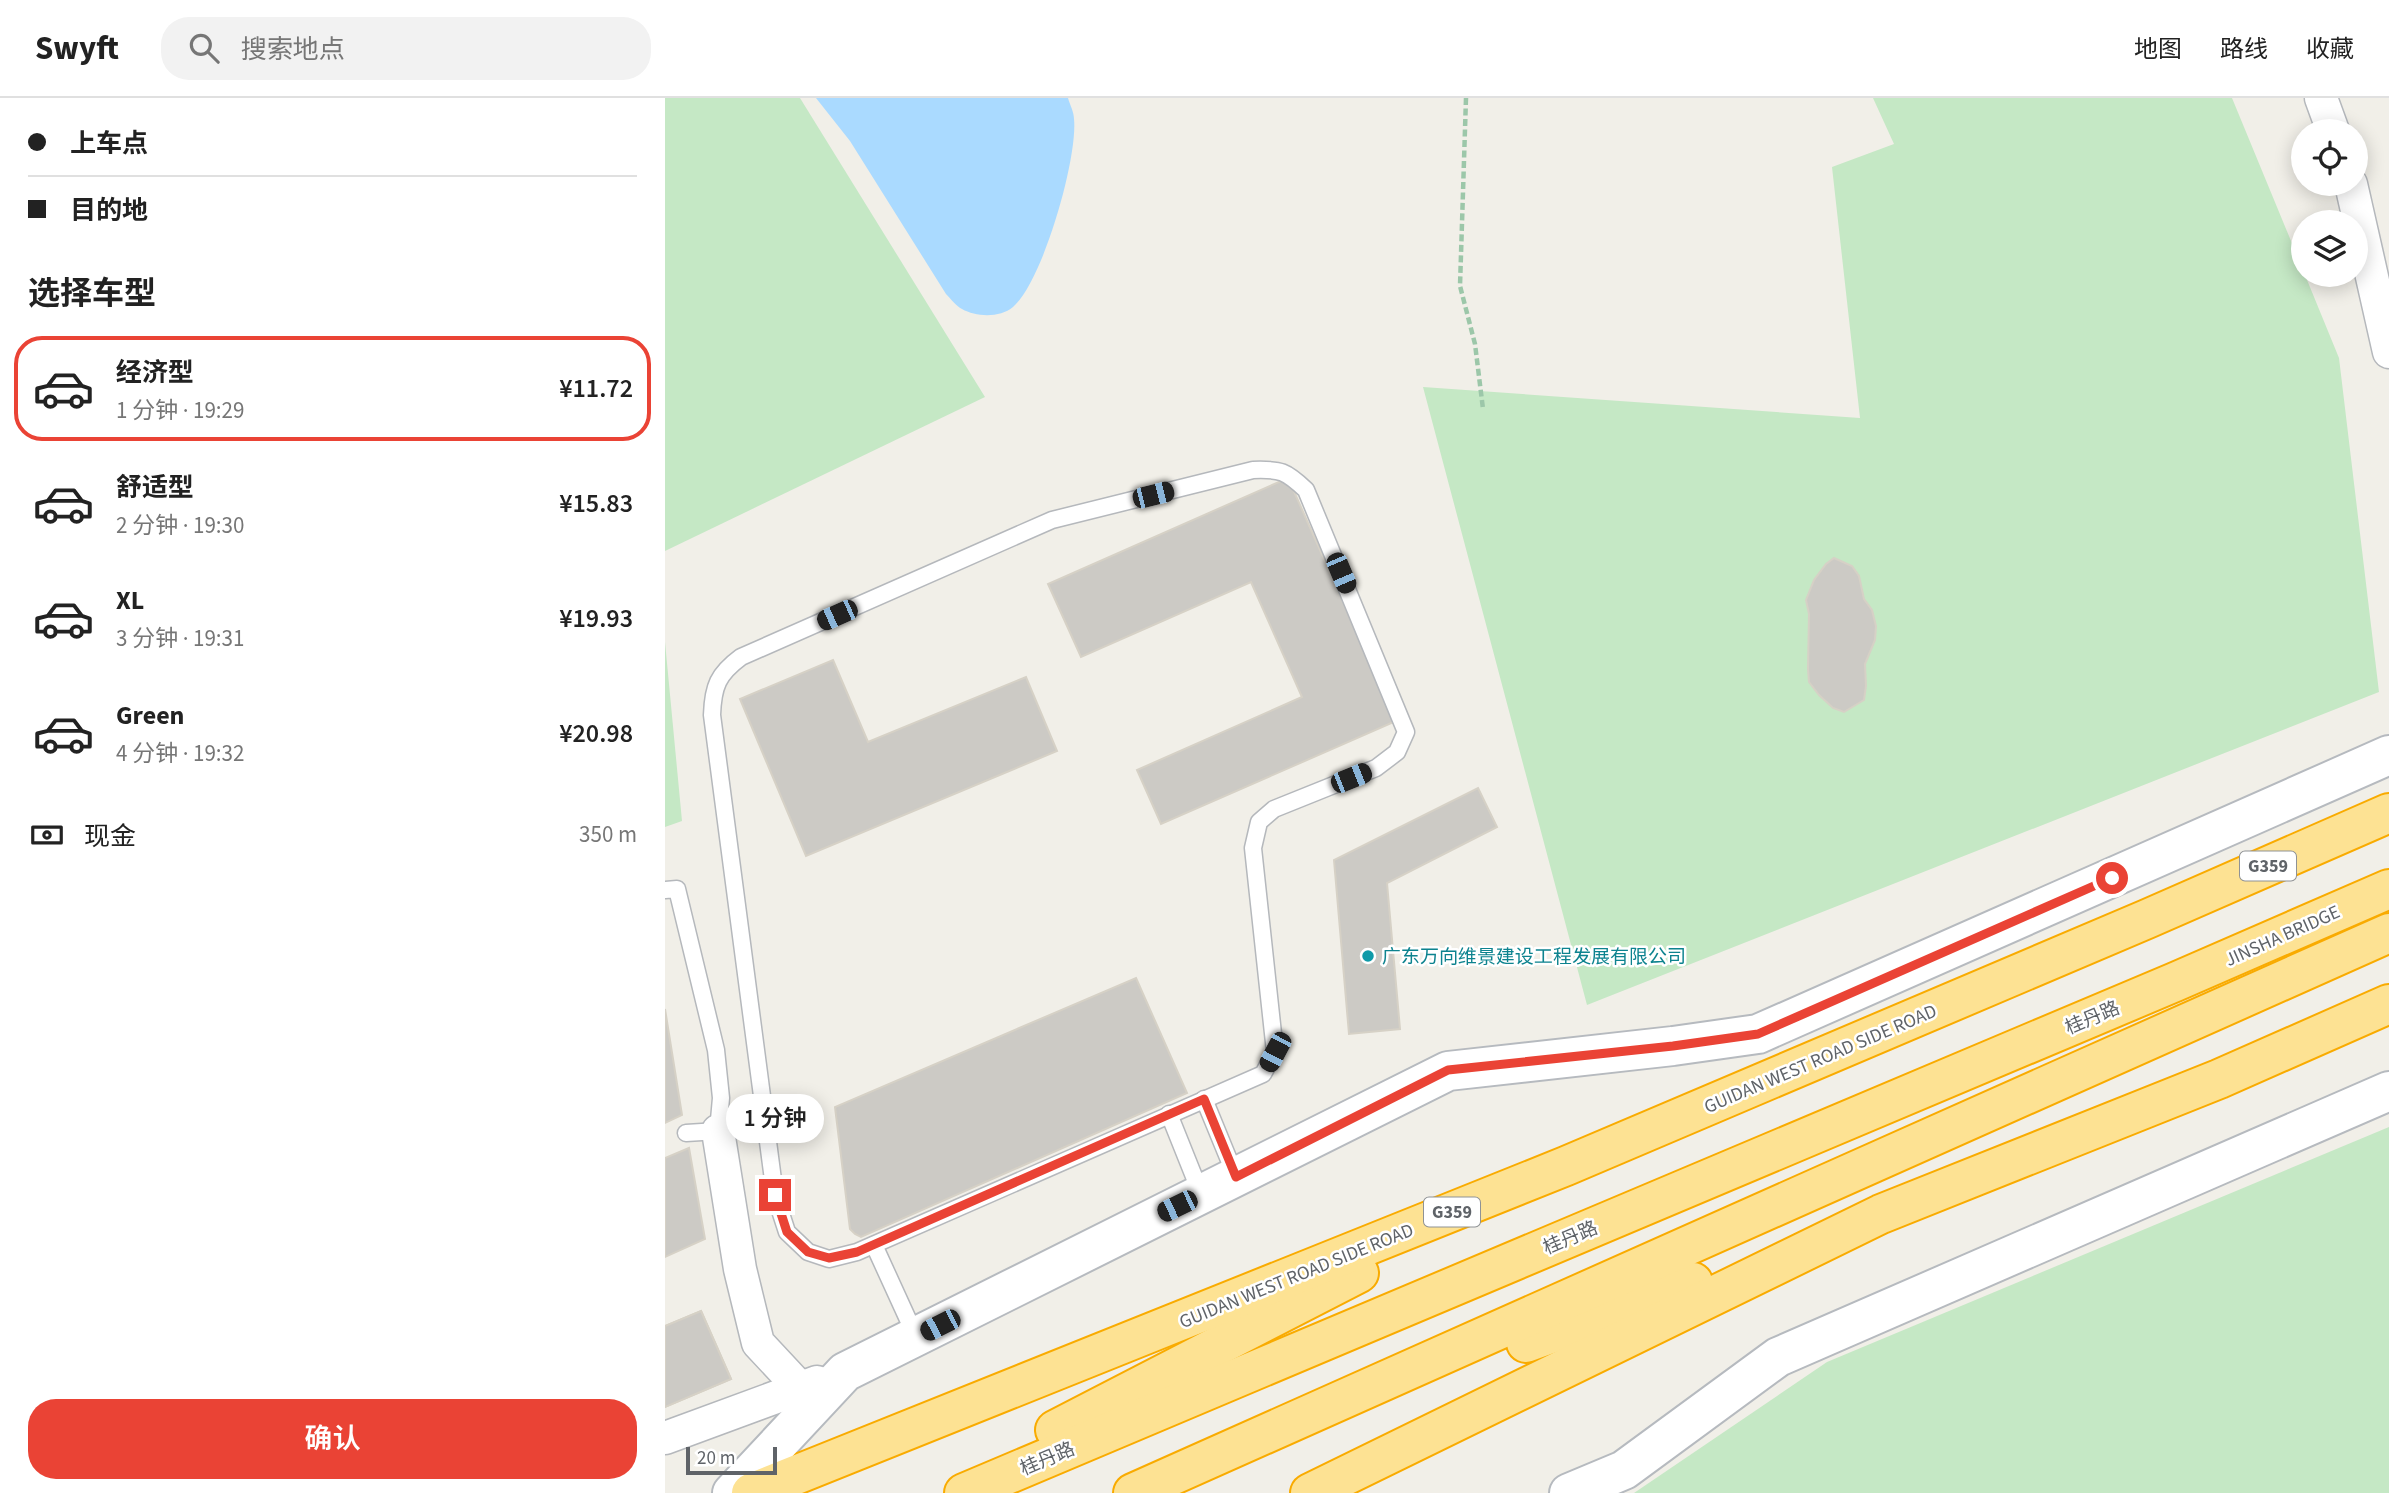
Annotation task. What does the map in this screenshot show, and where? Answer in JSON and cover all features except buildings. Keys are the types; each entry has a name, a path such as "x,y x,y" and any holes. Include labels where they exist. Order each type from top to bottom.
{"highway":[{"name":"GUIDAN WEST ROAD SIDE ROAD","path":"751,1493 1566,1166 2389,813"},
{"name":"JINSHA BRIDGE","path":"2175,982 2389,888"},
{"path":"1133,1493 2389,933"},
{"name":"桂丹路","path":"964,1493 2175,982"},
{"path":"1234,1448 1881,1214 2219,1079 2389,1004"},
{"path":"932,1493 1566,1166"},
{"path":"1310,1493 1881,1214"}],"street":[{"path":"2321,98 2329,119"},
{"path":"2354,196 2389,352"},
{"path":"665,1438 845,1372 1448,1070 1673,1046 1758,1034 2389,755"},
{"path":"1569,1493 1624,1469 1778,1357 2389,1091"},
{"path":"718,1131 740,1269 758,1343 800,1388"},
{"path":"732,1493 845,1372"}],"lane":[{"path":"1253,470 1289,474 1306,490 1406,732 1397,752 1376,768 1274,809 1259,822 1253,848 1275,1052 1263,1074 1204,1099 857,1252 829,1258 808,1252 787,1232 775,1195 712,715 713,696 718,679 727,667 741,657 1052,520 1253,470"},
{"path":"665,890 677,889 716,1050 721,1098 718,1131 686,1133"},
{"path":"1204,1099 1236,1177"},
{"path":"1169,1114 1201,1194"},
{"path":"874,1245 916,1337"}],"path":[{"path":"1466,98 1460,286 1475,344 1483,409"}],"green space":[{"path":"665,98 800,98 985,397 665,551"},
{"path":"1873,98 2232,98 2291,241 2291,287 2310,287 2339,358 2379,692 1587,1005 1423,387 1860,418 1832,167 1894,144"},
{"path":"665,642 682,821 665,827"},
{"path":"2389,1127 2389,1493 1634,1493 1827,1362"}],"water":[{"path":"816,98 1068,98 1074,116 1074,137 1064,189 1047,246 1036,272 1013,307 995,315 981,315 960,308 946,294 850,141"}],"place":[{"name":"广东万向维景建设工程发展有限公司","path":"1368,956"}],"route":[{"path":"775,1195 787,1232 808,1252 829,1258 857,1252 1204,1099 1236,1177 1448,1070 1673,1046 1758,1034 2112,878"}]}
